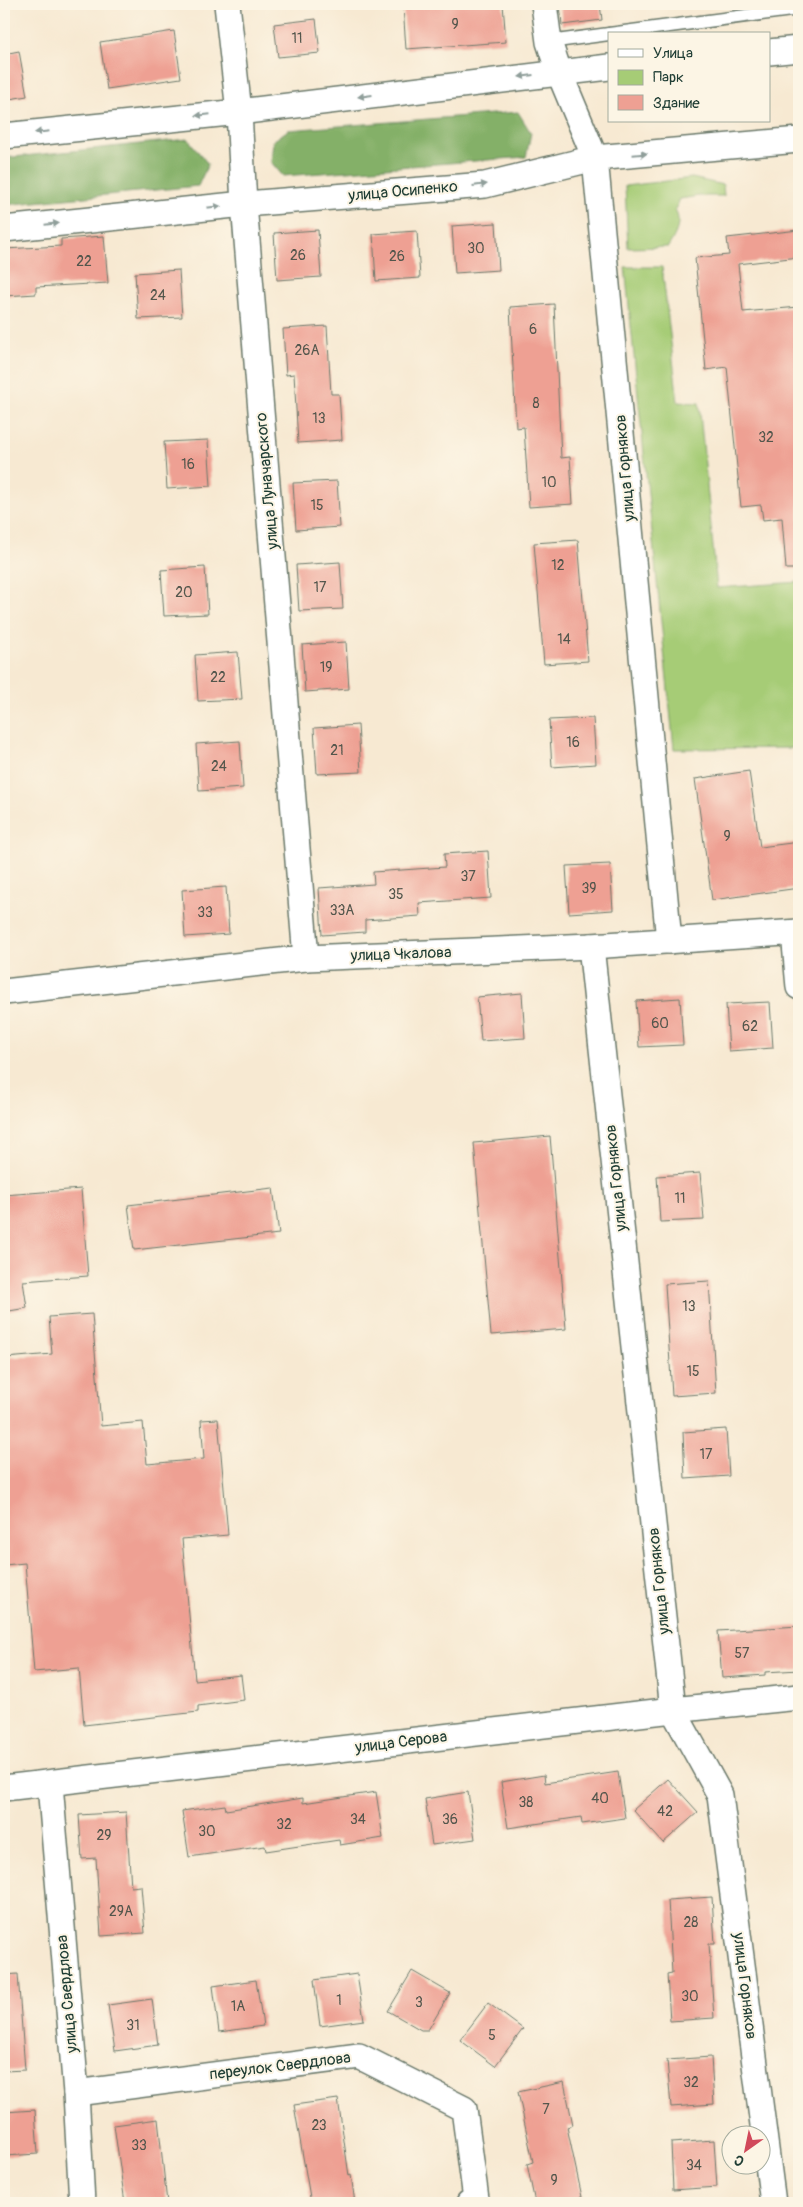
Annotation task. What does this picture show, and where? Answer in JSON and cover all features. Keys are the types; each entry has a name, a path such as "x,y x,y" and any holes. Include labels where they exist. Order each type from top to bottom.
{"street":[{"name":"улица Луначарского","path":"227,4 239,112 244,204 306,958"},
{"name":"улица Горняков","path":"544,4 549,42 559,72 595,158 669,941"},
{"path":"770,52 799,49"},
{"path":"4,136 239,112 608,67"},
{"name":"улица Осипенко","path":"4,228 244,204 485,185 595,158 799,140"},
{"path":"796,932 799,987"},
{"name":"улица Чкалова","path":"4,992 306,958 591,946 796,932"},
{"name":"улица Горняков","path":"591,946 673,1710 720,1795 773,2203"},
{"name":"улица Серова","path":"4,1788 799,1697"},
{"name":"улица Свердлова","path":"50,1784 76,2093 82,2203"},
{"name":"переулок Свердлова","path":"76,2093 359,2056 464,2110 476,2199 469,2203"}],"lane":[{"path":"621,32 752,10 799,8"},
{"path":"549,42 608,34"}],"green space":[{"path":"518,112 531,133 526,157 283,176 271,162 273,141 288,130"},
{"path":"188,139 208,164 198,186 4,205 4,158"},
{"path":"692,178 723,185 724,196 699,196 680,199 675,209 678,219 677,228 668,247 628,248 625,186"},
{"path":"625,267 662,267 678,402 699,403 717,588 799,582 799,748 674,749"}],"building":[{"path":"503,4 506,42 406,49 403,6"},
{"path":"560,4 600,4 602,20 562,25"},
{"path":"316,19 320,53 278,57 274,24"},
{"path":"174,31 181,78 107,89 100,42"},
{"path":"19,51 27,96 4,100 4,54"},
{"path":"496,223 499,270 455,273 452,226"},
{"path":"318,230 321,277 277,280 274,233"},
{"path":"799,230 799,257 738,264 743,312 799,307 799,569 786,569 782,518 763,520 761,505 741,507 727,367 706,370 695,258 729,255 727,238"},
{"path":"417,231 420,278 376,281 373,234"},
{"path":"104,236 108,283 36,287 36,294 4,296 4,249 61,246 61,239"},
{"path":"179,270 182,317 138,319 135,273"},
{"path":"554,304 561,458 570,457 573,504 529,507 524,427 516,428 510,307"},
{"path":"327,326 331,394 339,394 342,440 298,443 294,374 286,375 283,329"},
{"path":"208,440 211,486 167,489 164,442"},
{"path":"337,481 340,527 296,530 293,483"},
{"path":"578,540 588,661 544,664 534,543"},
{"path":"340,562 343,609 299,611 296,565"},
{"path":"205,567 208,614 164,616 161,570"},
{"path":"346,642 349,689 305,692 302,645"},
{"path":"238,652 242,699 198,701 195,655"},
{"path":"593,718 596,764 552,767 549,720"},
{"path":"358,725 361,772 317,774 314,728"},
{"path":"240,741 243,788 199,791 196,744"},
{"path":"749,771 760,847 799,842 799,888 712,900 695,779"},
{"path":"488,851 491,898 419,903 420,916 365,920 365,932 322,935 319,888 374,884 373,872 445,867 444,854"},
{"path":"610,864 613,910 569,913 566,866"},
{"path":"226,887 229,934 185,937 182,890"},
{"path":"522,993 525,1038 481,1041 477,997"},
{"path":"680,998 683,1045 639,1047 636,1001"},
{"path":"770,1002 773,1048 729,1051 726,1004"},
{"path":"550,1136 566,1329 491,1335 474,1143"},
{"path":"700,1173 704,1220 660,1222 657,1176"},
{"path":"273,1188 279,1234 134,1250 128,1205"},
{"path":"81,1189 88,1276 23,1281 27,1308 9,1311 4,1271 4,1195"},
{"path":"709,1281 716,1393 672,1396 665,1284"},
{"path":"92,1314 101,1426 143,1422 147,1464 204,1459 201,1420 218,1419 228,1535 182,1539 195,1680 241,1675 244,1700 198,1706 198,1712 84,1725 79,1668 34,1672 25,1563 4,1565 4,1378 8,1378 6,1358 52,1354 49,1317"},
{"path":"726,1429 729,1476 685,1479 683,1432"},
{"path":"799,1626 799,1670 765,1672 765,1675 722,1678 718,1631"},
{"path":"618,1772 625,1818 582,1824 581,1817 508,1828 501,1782 544,1775 545,1783"},
{"path":"668,1779 698,1812 663,1843 633,1810"},
{"path":"376,1792 383,1838 340,1845 339,1840 266,1851 265,1846 189,1857 182,1811 225,1805 226,1810 303,1798 303,1803"},
{"path":"468,1792 475,1839 432,1845 425,1799"},
{"path":"126,1812 131,1887 141,1886 145,1933 101,1936 96,1858 82,1859 79,1815"},
{"path":"712,1897 715,1944 709,1944 714,2018 670,2021 667,1974 672,1973 668,1900"},
{"path":"412,1971 450,1993 428,2030 421,2030 388,2011"},
{"path":"18,1974 25,2070 4,2071 4,1975"},
{"path":"357,1974 364,2020 320,2026 314,1980"},
{"path":"256,1980 263,2026 219,2032 213,1986"},
{"path":"152,1999 158,2045 115,2051 108,2005"},
{"path":"488,2003 523,2029 495,2066 460,2040"},
{"path":"711,2057 714,2104 671,2107 667,2060"},
{"path":"564,2082 573,2125 567,2127 582,2197 552,2203 535,2203 527,2164 533,2162 518,2092"},
{"path":"338,2099 349,2176 351,2175 355,2203 311,2203 294,2105"},
{"path":"35,2110 38,2154 4,2156 4,2112"},
{"path":"158,2119 167,2203 125,2203 114,2125"},
{"path":"714,2140 717,2187 673,2190 671,2143"}]}
